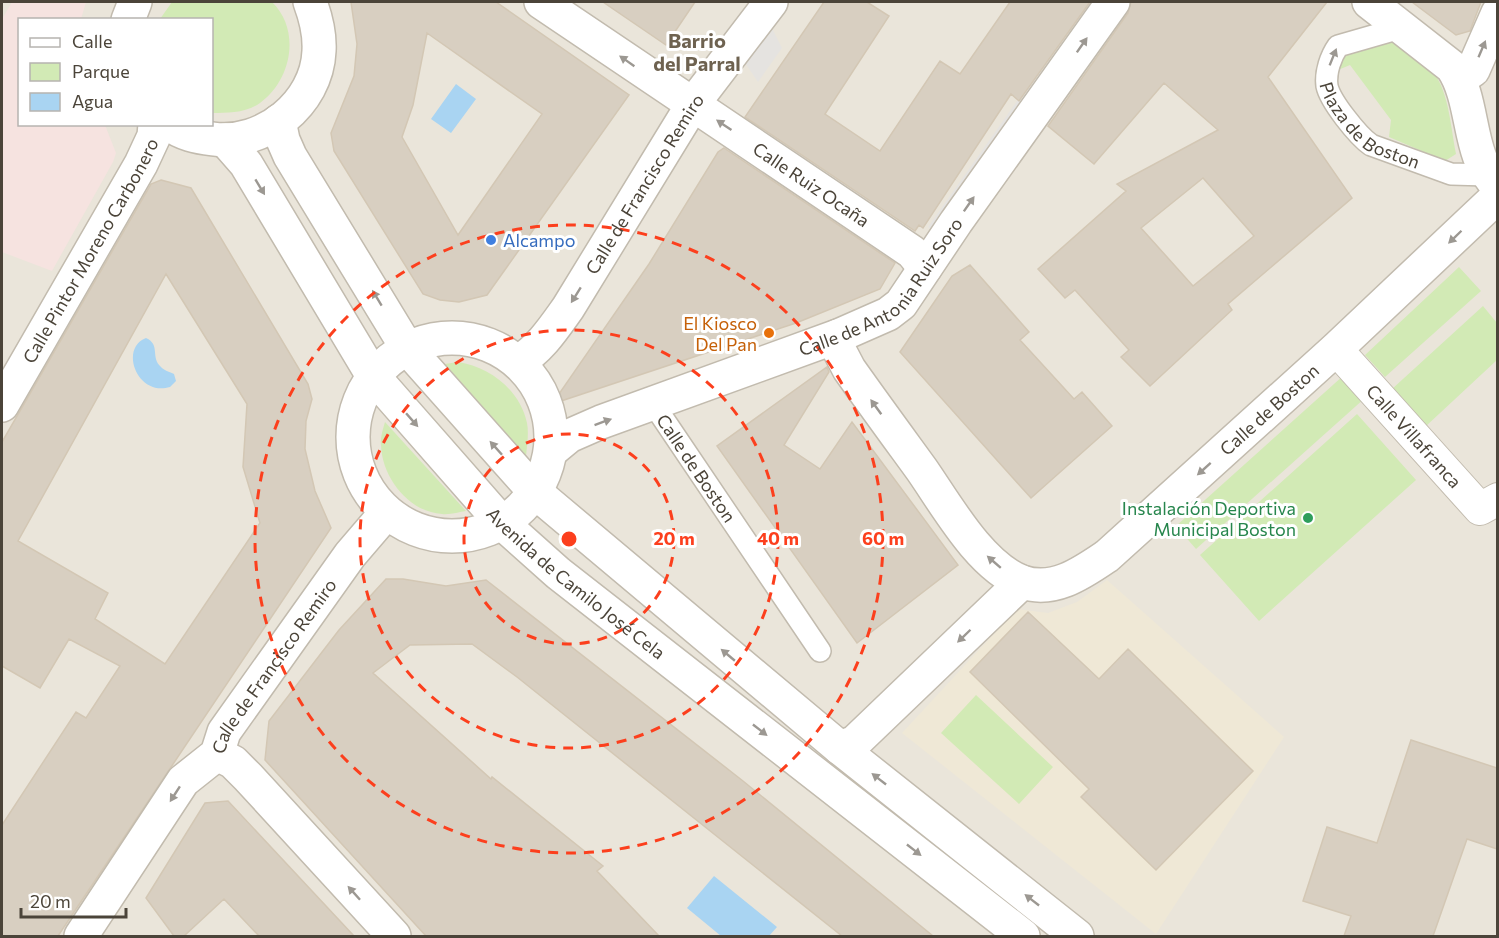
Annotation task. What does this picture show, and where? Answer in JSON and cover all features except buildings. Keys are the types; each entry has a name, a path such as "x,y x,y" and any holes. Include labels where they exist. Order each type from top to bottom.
{"street":[{"path":"129,18 135,2"},
{"path":"173,126 194,136 225,140 250,137 279,121 296,107 311,82 319,53 318,23 310,2"},
{"name":"Calle Ruiz Ocaña","path":"541,2 912,252 925,268"},
{"name":"Calle de Francisco Remiro","path":"518,362 530,355 547,338 568,308 693,104 771,2"},
{"name":"Calle de Antonia Ruiz Soro","path":"552,450 569,436 600,422 654,405 838,336 888,314 901,304 1113,2"},
{"path":"1369,2 1442,56 1460,79 1494,186"},
{"path":"1460,79 1473,70 1497,13"},
{"path":"279,121 283,140 290,156 407,348 535,492 840,748 1065,931"},
{"name":"Calle Pintor Moreno Carbonero","path":"2,405 141,165 154,136 155,126"},
{"name":"Avenida de Camilo José Cela","path":"225,140 246,164 373,376 502,523 558,573 1023,936"},
{"name":"Calle de Boston","path":"1022,582 1056,584 1079,575 1107,556 1336,349 1494,186"},
{"path":"838,336 837,346 849,369 968,536 978,549 1008,574 1022,582 855,742 840,748"},
{"path":"439,338 472,339 503,351 518,362 545,400 551,423 552,450 535,492 520,509 502,523 470,534 436,535 404,524 386,513 369,494 360,474 353,440 358,407 373,376 407,348 439,338"},
{"name":"Calle Villafranca","path":"1336,349 1480,508 1497,499"},
{"name":"Calle de Francisco Remiro","path":"81,936 183,781 217,754 224,732 350,555 386,513"},
{"path":"217,754 233,762 248,777 394,936"}],"lane":[{"name":"Plaza de Boston","path":"1404,27 1338,46 1328,72 1327,85 1331,96 1361,138 1371,145 1451,174 1494,186"},
{"name":"Calle de Boston","path":"654,405 820,651"}],"shaded area":[{"path":"2,2 1497,2 1497,936 2,936"},
{"path":"12,2 86,2 81,18 18,18 18,126 105,126 116,153 52,271 2,252 2,19"},
{"path":"1087,2 1099,2 938,233 928,227"},
{"path":"770,24 782,48 758,82 743,60"},
{"path":"755,122 880,208 886,223 743,127"},
{"path":"1107,580 1284,737 1156,934 902,733 1017,609 1048,613 1077,602"}],"green space":[{"path":"172,2 272,2 281,13 287,26 289,54 286,68 271,93 260,103 243,111 213,113 213,18 161,18"},
{"path":"1399,37 1427,63 1442,88 1450,116 1456,154 1445,161 1389,137 1391,120 1350,65 1338,70 1344,54"},
{"path":"1459,267 1481,291 1385,377 1365,355"},
{"path":"1483,306 1497,323 1497,360 1425,427 1392,389"},
{"path":"458,362 492,375 502,382 518,400 527,423 526,456 445,364"},
{"path":"1344,375 1365,398 1196,549 1176,526"},
{"name":"Instalación Deportiva Municipal Boston","path":"1357,414 1416,480 1259,621 1200,555"},
{"path":"385,422 466,511 451,514 430,512 408,500 392,481 386,469 381,439"},
{"path":"976,695 1053,767 1019,804 941,733"}],"water":[{"path":"456,84 476,99 451,133 431,119"},
{"path":"146,338 153,344 158,363 163,369 174,374 176,381 170,387 158,388 149,385 141,379 136,370 133,361 134,351 138,343"},
{"path":"714,876 777,927 769,936 721,936 687,908"}],"place":[{"name":"Alcampo","path":"491,240"},
{"name":"El Kiosco Del Pan","path":"769,333"},
{"name":"Instalación Deportiva Municipal Boston","path":"1308,518"}],"district":[{"name":"Barrio del Parral","path":"697,52"}]}
